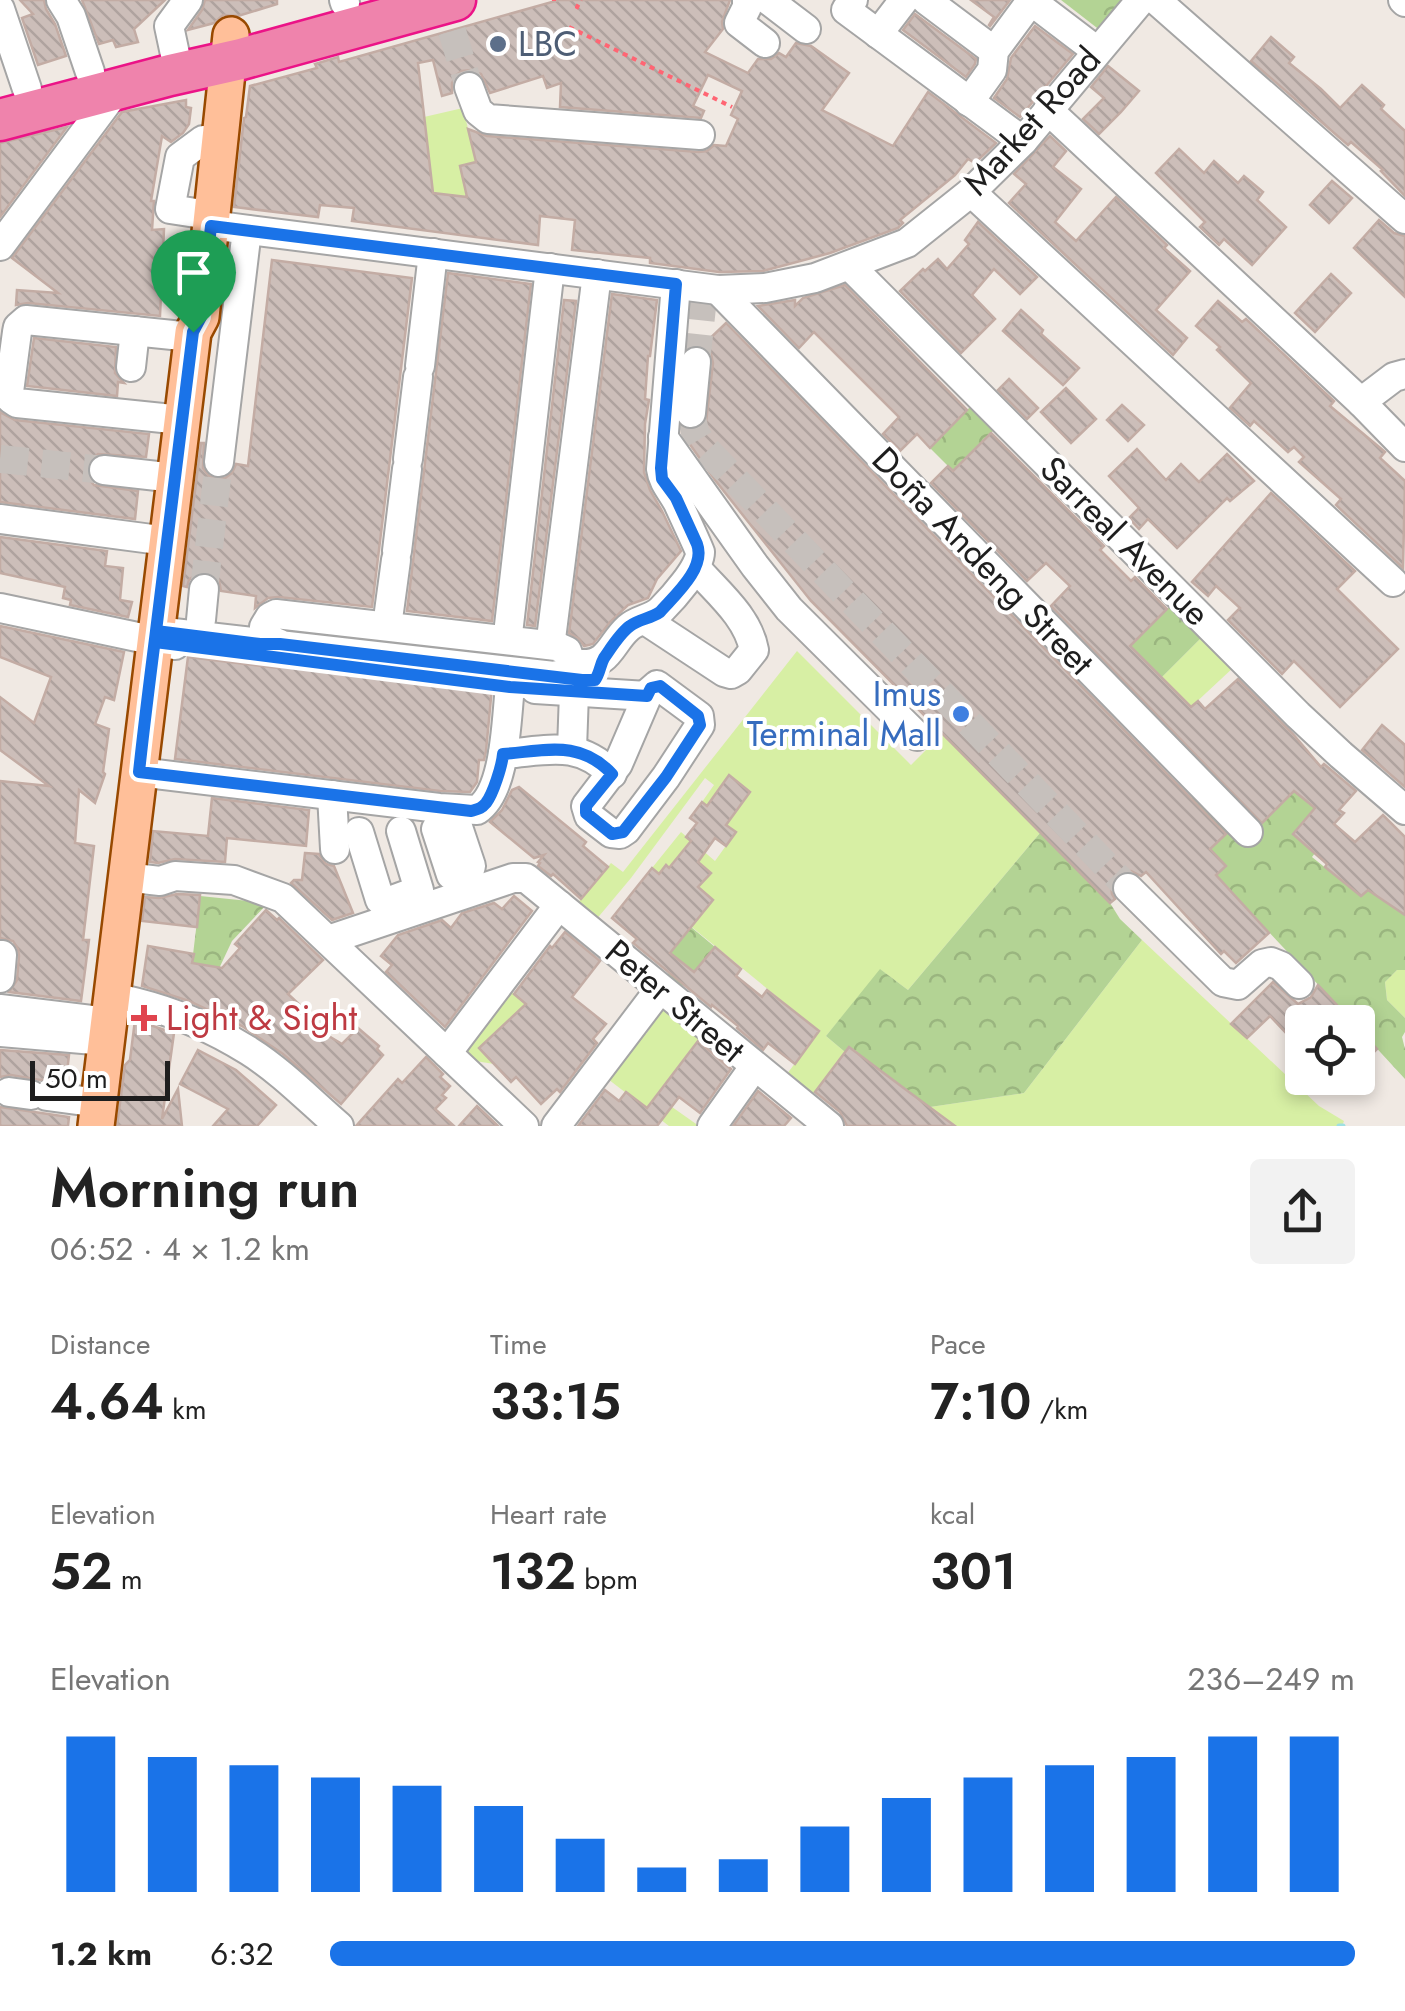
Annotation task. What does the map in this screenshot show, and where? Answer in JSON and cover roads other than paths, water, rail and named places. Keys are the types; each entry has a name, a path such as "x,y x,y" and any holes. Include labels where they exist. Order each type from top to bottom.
{"highway":[{"path":"0,120 104,80 196,38 348,1"},
{"path":"196,38 450,11"},
{"path":"13,93 104,80"}],"main road":[{"path":"193,335 186,314 203,219 203,140 196,38"},
{"path":"97,1114 108,1020 143,879 139,772 193,335 208,297 196,38"}],"street":[{"path":"0,246 104,80 61,0"},
{"path":"747,0 739,23 765,43"},
{"path":"768,0 806,29"},
{"path":"853,0 846,10 1023,142"},
{"path":"878,34 904,0"},
{"path":"926,0 994,50"},
{"path":"969,102 992,70 994,50 1030,0 1097,51"},
{"name":"Market Road","path":"203,219 247,230 718,290 785,284 850,266 907,243 971,192 1023,142 1141,0"},
{"path":"1156,0 1405,219"},
{"path":"0,9 13,93"},
{"path":"469,88 478,112 488,119 700,135"},
{"path":"1048,110 1405,447"},
{"path":"971,192 1394,582"},
{"path":"219,462 247,230"},
{"path":"388,620 433,254"},
{"name":"Sarreal Avenue","path":"850,266 1298,715 1405,810"},
{"path":"508,634 550,268"},
{"path":"572,749 569,665 597,274"},
{"path":"0,608 156,629 510,687 569,665 660,612 696,568 700,551 676,498 662,479 661,468 676,284"},
{"name":"Doña Andeng Street","path":"718,290 1248,832"},
{"path":"193,335 26,320 18,327 8,392 17,403 224,420"},
{"path":"125,414 135,331"},
{"path":"691,413 696,362"},
{"path":"1361,402 1394,377 1405,374"},
{"path":"663,437 789,609 916,736"},
{"path":"104,470 175,478"},
{"path":"0,519 168,541"},
{"path":"646,620 724,672 738,670 754,650 751,635 696,568"},
{"path":"200,620 204,589"},
{"path":"156,629 200,620 269,634"},
{"path":"156,629 269,634 569,665 647,696"},
{"path":"660,686 698,716 700,725 666,777 626,830 616,834 585,810 612,774 651,688 660,686"},
{"path":"343,837 448,821 487,802 502,768 510,687"},
{"path":"503,754 572,749 593,758 612,774"},
{"path":"139,772 332,795 448,821"},
{"path":"332,795 343,837 384,903 420,890 401,831"},
{"name":"Peter Street","path":"328,940 521,876 829,1126"},
{"path":"143,879 174,890 233,893 252,887 283,898 524,1126"},
{"path":"1128,888 1223,982 1238,985 1262,964 1271,962 1281,966 1299,984"},
{"path":"447,1053 559,905"},
{"path":"556,1126 660,989"},
{"path":"0,1032 108,1020 153,1005 248,1050 339,1126"},
{"path":"0,1009 108,1020"},
{"path":"712,1126 754,1067"},
{"path":"29,1094 97,1114"}],"tunnel":[{"path":"452,31 469,87"},
{"path":"696,362 704,289"},
{"path":"691,413 695,432 704,447 1128,888"},
{"path":"0,459 104,470"},
{"path":"204,589 219,462"},
{"path":"279,629 557,661"}],"place":[{"name":"LBC","path":"498,44"},
{"name":"Imus Terminal Mall","path":"961,714"},
{"name":"Light & Sight","path":"144,1018"}]}
